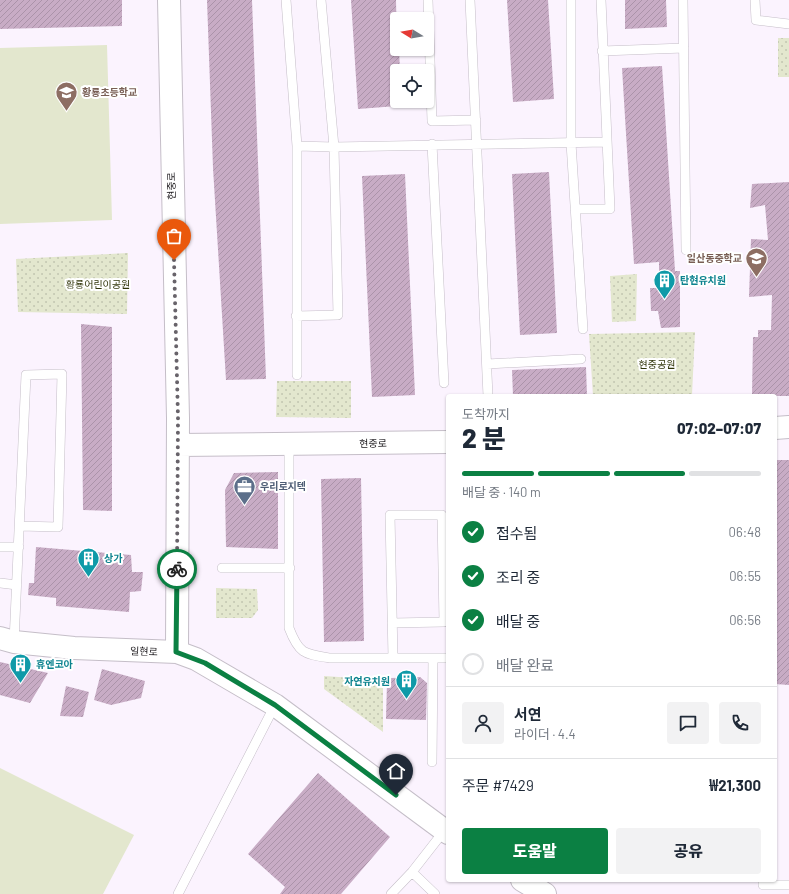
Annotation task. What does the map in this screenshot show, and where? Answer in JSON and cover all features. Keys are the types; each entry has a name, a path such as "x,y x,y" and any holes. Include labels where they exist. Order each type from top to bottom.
{"street":[{"name":"현중로","path":"168,0 178,445 176,652"},
{"path":"777,428 789,428"},
{"name":"현중로","path":"178,445 208,443 289,444 446,442"},
{"name":"일현로","path":"7,640 74,648 176,652 202,662 275,705 446,832"},
{"path":"525,882 545,894"}],"lane":[{"path":"286,0 297,146 297,375"},
{"path":"296,316 338,315 334,147 321,0"},
{"path":"428,0 432,121 476,120"},
{"path":"470,0 488,394"},
{"path":"571,0 571,143 583,328"},
{"path":"575,209 610,209 601,0"},
{"path":"683,0 686,250"},
{"path":"754,0 756,20 789,24"},
{"path":"602,51 684,48"},
{"path":"297,146 334,147 432,144 607,142"},
{"path":"432,144 444,383"},
{"path":"487,364 581,360"},
{"path":"7,640 16,585 19,547 26,375 62,374 58,527 20,526"},
{"path":"289,444 289,628 300,650 314,656 330,658 446,658"},
{"path":"392,623 444,622 442,515 390,515 392,623 393,658"},
{"path":"0,547 19,547"},
{"path":"222,568 290,568"},
{"path":"0,583 16,585"},
{"path":"432,762 433,658"},
{"path":"178,894 275,705"},
{"path":"391,894 446,832"},
{"path":"412,872 435,894"},
{"path":"763,882 764,885 789,885"}],"green space":[{"path":"778,38 789,38 789,77 778,77"},
{"name":"황룡초등학교","path":"107,45 112,220 0,224 0,48"},
{"name":"황룡어린이공원","path":"128,253 127,314 18,312 16,259"},
{"path":"637,274 636,321 612,322 610,276"},
{"name":"현중공원","path":"695,332 692,394 593,394 589,334"},
{"path":"277,381 351,381 351,418 276,417"},
{"path":"216,588 257,589 258,610 252,618 216,618"},
{"path":"324,676 383,680 383,732 324,689"},
{"path":"0,768 134,835 103,894 0,894"}],"building":[{"path":"0,0 122,0 122,26 0,29"},
{"path":"207,0 252,0 266,379 226,380 213,168"},
{"path":"351,0 396,0 396,12 390,12 390,56 399,56 400,64 390,64 390,107 358,109"},
{"path":"507,0 548,0 554,99 513,102"},
{"path":"625,0 666,0 667,27 625,29"},
{"path":"662,66 675,271 680,271 680,327 661,328 658,311 651,311 650,288 659,288 659,262 634,264 622,68"},
{"path":"549,172 557,333 520,335 512,174"},
{"path":"405,174 415,395 372,397 362,176"},
{"path":"789,182 789,396 777,396 777,394 752,394 753,337 758,337 758,330 771,330 772,295 749,297 751,239 768,240 765,205 750,208 752,184"},
{"path":"81,324 112,327 112,511 83,510"},
{"path":"586,367 587,394 513,394 512,370"},
{"path":"777,460 789,460 789,685 777,684"},
{"path":"278,472 278,549 226,547 225,490 234,473"},
{"path":"361,478 364,641 324,642 321,479"},
{"name":"상가","path":"36,547 131,555 132,572 143,572 141,591 130,592 129,612 56,606 56,598 28,595 29,583 34,583"},
{"name":"휴엔코아","path":"0,662 48,673 30,703 0,695"},
{"path":"102,669 145,681 141,698 111,705 94,700"},
{"name":"자연유치원","path":"420,677 427,683 426,720 386,719 387,683 391,678"},
{"path":"66,686 89,692 83,717 60,716"},
{"path":"318,773 390,837 341,894 280,894 285,887 248,854"}],"way so far":[{"path":"174,260 178,418 177,569"}],"place":[{"name":"황룡초등학교","path":"66,112"},
{"name":"일산동중학교","path":"757,278"},
{"name":"탄현유치원","path":"665,300"},
{"name":"우리로지텍","path":"245,506"},
{"name":"상가","path":"88,578"},
{"name":"휴엔코아","path":"21,684"},
{"name":"자연유치원","path":"406,700"}],"route":[{"path":"177,569 176,652 205,663 275,705 396,795"}]}
